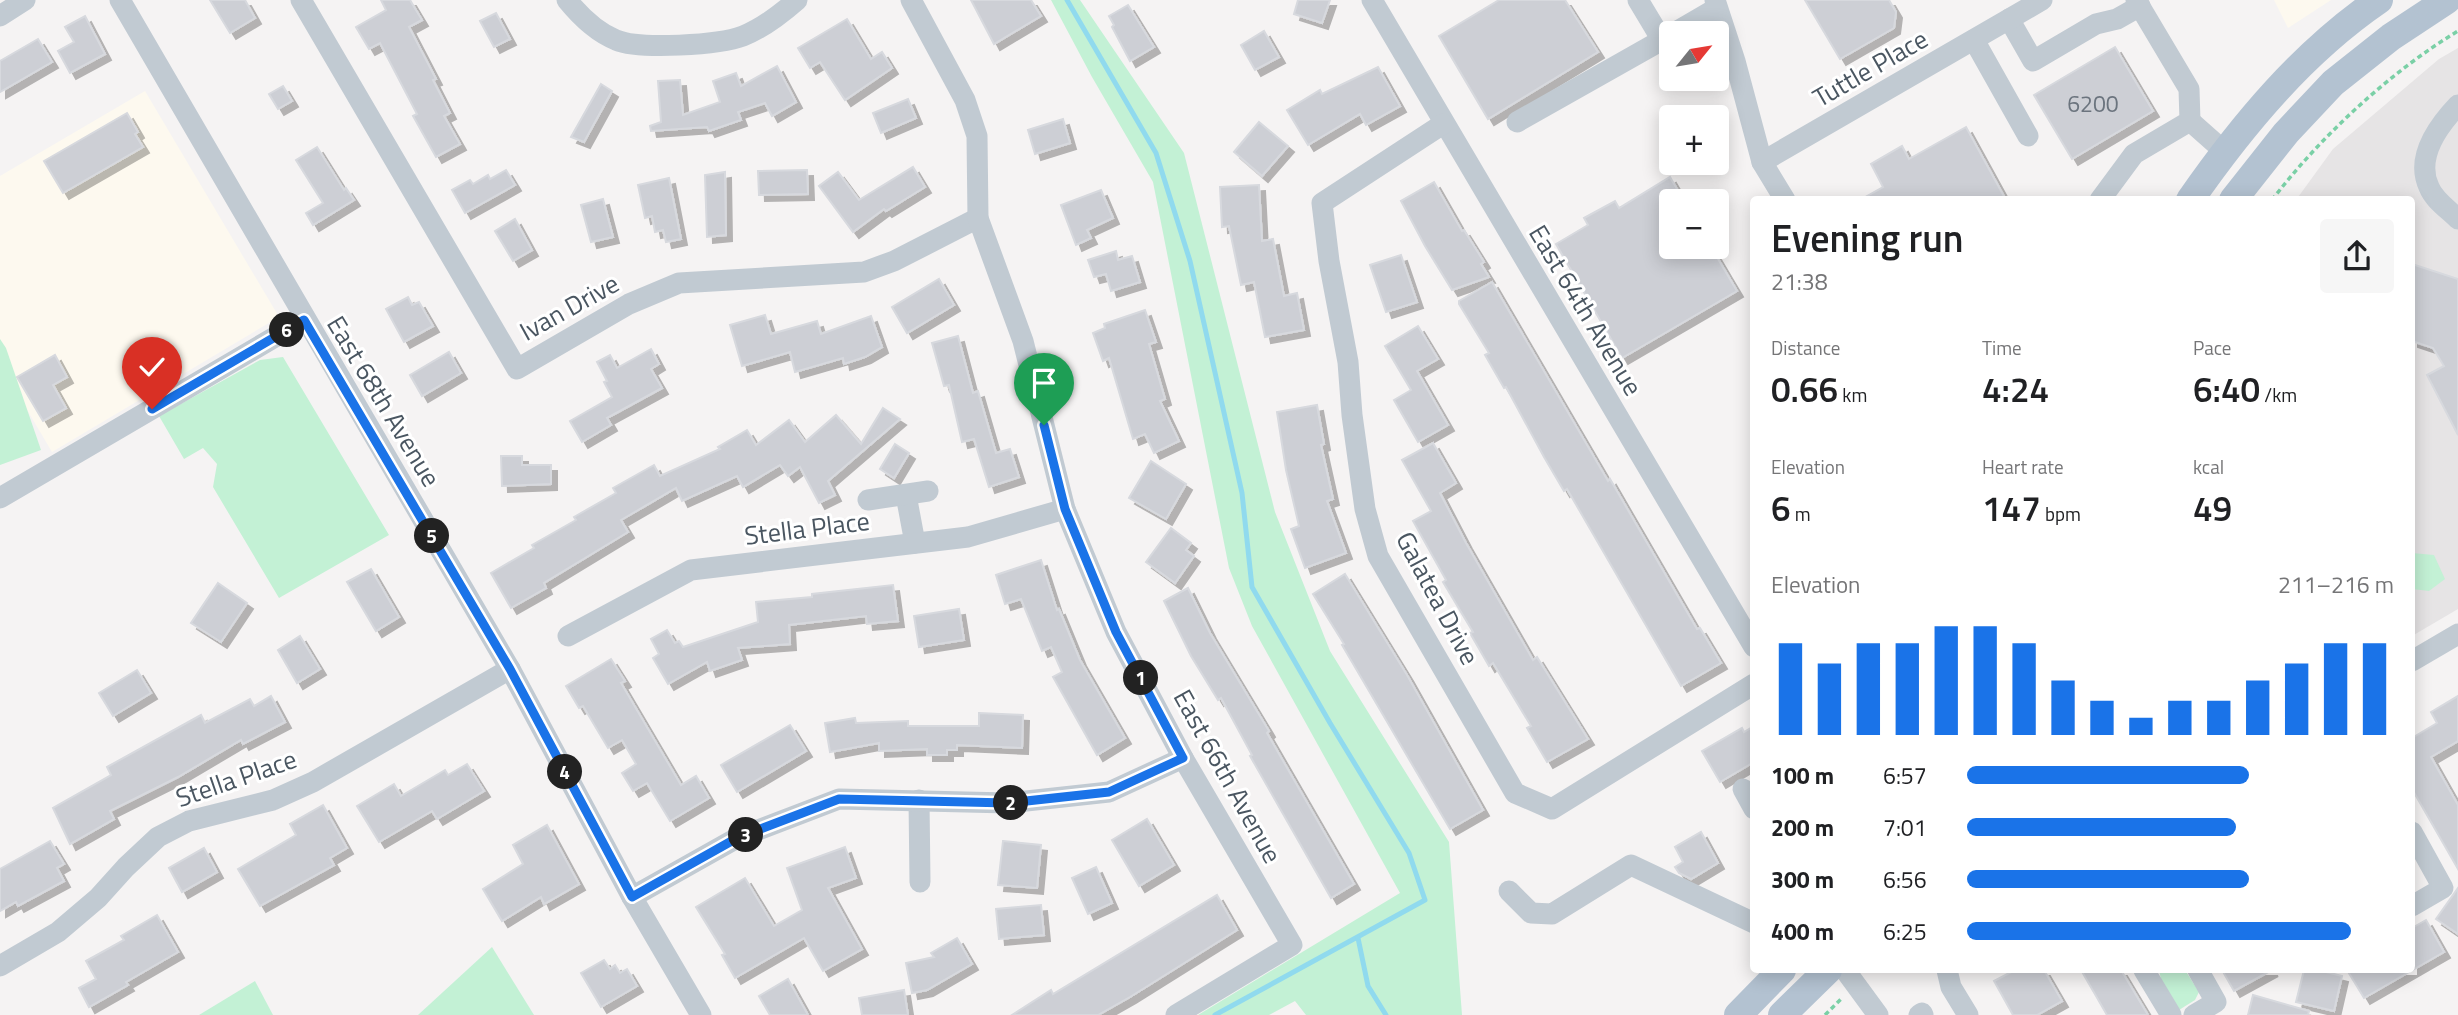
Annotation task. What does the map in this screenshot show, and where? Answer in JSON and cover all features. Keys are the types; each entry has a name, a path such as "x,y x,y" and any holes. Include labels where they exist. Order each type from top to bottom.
{"main road":[{"path":"2193,196 2259,109 2290,76 2354,17 2379,0"},
{"path":"2236,196 2286,133 2333,83 2391,37 2447,0"},
{"path":"1738,1015 1779,973"},
{"path":"1782,1015 1825,973"}],"street":[{"path":"0,16 25,0"},
{"name":"East 68th Avenue","path":"120,0 304,320 510,669 632,897 701,1015"},
{"name":"Ivan Drive","path":"301,0 517,369 629,304 679,283 864,272 894,261 978,218"},
{"path":"567,0 581,18 617,41 656,46 697,44 742,36 780,14 797,0"},
{"name":"East 66th Avenue","path":"911,0 965,100 977,136 978,218 1023,341 1065,509 1116,632 1183,758 1292,945 1176,1015"},
{"name":"East 64th Avenue","path":"1372,0 1750,640"},
{"path":"1638,0 1659,24"},
{"name":"Tuttle Place","path":"1762,162 2042,0"},
{"path":"2008,19 2034,61 2096,24 2117,19 2138,3 2189,89 2190,121 2225,152"},
{"path":"1691,21 1716,4 1735,61 1762,162 1782,196"},
{"path":"1974,40 2028,136"},
{"path":"1517,122 1659,42"},
{"path":"2458,104 2433,137 2424,162 2428,186 2458,219"},
{"path":"2103,196 2134,154 2190,121"},
{"name":"Galatea Drive","path":"1443,124 1322,203 1329,261 1348,362 1352,415 1365,509 1378,556 1515,793 1552,809 1750,686"},
{"path":"0,498 304,320"},
{"path":"868,500 928,491"},
{"path":"906,495 915,543"},
{"name":"Stella Place","path":"568,636 691,570 968,537 1065,509"},
{"path":"2415,659 2458,634"},
{"name":"Stella Place","path":"0,966 58,932 98,898 158,837 189,821 273,800 313,782 510,669"},
{"path":"632,897 737,838 839,799 1008,803 1109,792 1183,758"},
{"path":"1743,789 1750,802"},
{"path":"919,800 920,882"},
{"path":"2415,837 2444,888 2415,904"},
{"path":"1509,891 1531,913 1552,914 1631,865 1750,921"},
{"path":"1846,973 1878,1015"},
{"path":"1948,973 1951,987 1968,1015"},
{"path":"2146,973 2171,1015"},
{"path":"2194,1015 2216,1002 2200,973"}],"path":[{"path":"2276,196 2352,113 2458,31"}],"shaded area":[{"path":"2274,0 2331,0 2288,28"},
{"path":"2458,48 2458,609 2415,634 2415,196 2299,196 2333,149 2439,59"},
{"path":"145,91 279,317 52,452 0,364 0,176"}],"green space":[{"path":"1051,0 1080,0 1184,153 1275,512 1330,651 1449,842 1462,1015 1306,1015 1295,1001 1269,1015 1198,1015 1400,893 1252,626 1229,568 1153,182"},
{"path":"0,339 6,348 41,450 0,465"},
{"path":"283,357 389,535 279,598 213,487 217,464 203,448 184,459 159,416 260,360"},
{"path":"2415,553 2434,555 2445,579 2429,591 2415,589"},
{"path":"492,947 534,1015 418,1015"},
{"path":"2160,973 2187,973 2199,992 2195,1000 2179,1010 2164,993"},
{"path":"255,981 273,1015 199,1015"}],"building":[{"path":"210,0 245,0 255,18 230,33"},
{"path":"381,0 410,0 422,20 409,27 436,79 433,80 450,113 444,116 460,144 436,157 413,116 417,114 380,43 369,49 356,27 386,10"},
{"path":"971,0 1031,0 1041,16 994,44"},
{"path":"1298,0 1330,0 1322,23 1294,14"},
{"path":"1499,0 1565,0 1598,52 1488,119 1439,36"},
{"path":"1805,0 1889,0 1896,12 1894,28 1840,59"},
{"path":"1128,5 1154,47 1130,61 1109,16"},
{"path":"496,13 510,39 494,47 480,21"},
{"path":"85,16 105,54 70,73 58,51 74,42 65,27"},
{"path":"847,19 871,59 882,52 892,68 845,100 820,62 810,68 798,48"},
{"path":"1264,31 1279,57 1255,70 1241,45"},
{"path":"38,39 52,62 0,92 0,61"},
{"path":"2115,47 2153,111 2072,159 2034,95"},
{"path":"777,66 796,102 772,116 765,103 738,112 741,120 709,131 707,127 651,131 650,126 661,122 658,81 680,80 683,115 720,102 713,81 736,73 741,86"},
{"path":"1378,67 1400,106 1366,125 1360,114 1308,145 1287,110 1320,90 1322,94"},
{"path":"601,84 612,91 584,142 571,137"},
{"path":"283,86 292,101 278,109 269,94"},
{"path":"908,99 916,118 881,133 873,113"},
{"path":"127,113 143,147 63,193 44,161"},
{"path":"1063,119 1070,143 1035,154 1028,130"},
{"path":"1259,122 1288,146 1262,176 1234,152"},
{"path":"1966,127 2004,196 1867,196 1883,187 1871,164 1902,146 1909,159"},
{"path":"317,147 344,190 346,188 354,200 313,225 306,213 323,203 296,160"},
{"path":"913,167 925,187 886,211 884,209 853,232 819,186 838,172 859,200"},
{"path":"506,170 515,185 465,213 452,190 470,180 473,184 488,175 490,179"},
{"path":"807,170 808,194 759,195 758,171"},
{"path":"725,172 726,235 707,237 705,175"},
{"path":"1670,177 1677,189 1659,189 1659,259 1718,259 1737,291 1622,358 1556,244 1588,225 1584,218 1615,201 1619,208"},
{"path":"669,178 681,239 666,242 663,230 655,232 652,216 645,218 638,185"},
{"path":"1434,182 1462,231 1464,230 1484,262 1481,264 1489,277 1452,290 1425,246 1401,201"},
{"path":"1259,185 1262,241 1273,239 1284,296 1297,293 1304,330 1265,337 1254,282 1241,285 1229,226 1222,227 1220,187"},
{"path":"1101,190 1113,218 1087,230 1091,238 1076,245 1061,205"},
{"path":"603,199 613,237 591,242 581,205"},
{"path":"515,219 532,250 513,261 495,231"},
{"path":"1116,251 1118,260 1132,256 1140,282 1111,291 1106,274 1094,277 1088,260"},
{"path":"1401,255 1417,302 1386,312 1370,265"},
{"path":"2415,265 2458,279 2458,435 2427,375 2444,366 2433,348 2415,342"},
{"path":"939,279 954,305 907,333 892,307"},
{"path":"1492,282 1608,481 1610,479 1697,629 1700,628 1721,663 1681,686 1567,489 1564,491 1544,457 1506,387 1504,388 1485,355 1489,353 1459,304 1459,301"},
{"path":"408,297 412,305 419,302 433,326 404,342 386,309"},
{"path":"1145,310 1156,342 1149,344 1165,399 1160,401 1179,441 1154,453 1145,434 1133,439 1109,358 1103,361 1093,333 1105,328 1104,324"},
{"path":"765,315 771,334 817,321 821,334 871,316 882,347 865,357 844,364 843,358 795,372 790,352 742,366 730,325"},
{"path":"1418,326 1438,359 1417,371 1448,425 1418,442 1394,400 1411,390 1385,346"},
{"path":"958,336 973,393 978,391 996,453 1010,449 1019,477 989,487 974,439 962,442 949,385 944,386 932,343"},
{"path":"651,349 659,364 651,369 662,388 607,418 611,425 582,442 570,421 612,397 597,362 610,355 617,368"},
{"path":"449,352 461,373 422,396 410,375"},
{"path":"55,355 67,377 53,385 66,408 43,421 17,377"},
{"path":"1317,405 1324,444 1321,445 1333,499 1327,501 1346,553 1305,568 1291,529 1299,526 1286,470 1277,412"},
{"path":"883,408 900,419 828,481 835,495 819,503 800,467 788,476 780,465 743,487 737,476 682,501 676,488 621,520 628,532 544,583 546,588 511,608 491,573 576,520 574,517 616,493 613,488 654,465 660,476 720,449 718,447 747,430 756,445 789,420 805,442 836,415 861,444"},
{"path":"1433,443 1456,483 1440,493 1466,543 1533,660 1537,657 1588,739 1547,762 1527,728 1531,726 1493,663 1489,666 1470,633 1473,632 1443,582 1446,580 1413,521 1431,511 1402,460"},
{"path":"895,444 909,453 894,478 880,469"},
{"path":"501,456 522,456 522,465 551,465 551,484 502,486"},
{"path":"1151,461 1186,484 1166,519 1129,498"},
{"path":"1171,528 1191,543 1186,550 1194,556 1175,583 1146,562"},
{"path":"1041,560 1057,610 1059,609 1080,660 1125,738 1097,755 1053,677 1062,672 1051,647 1042,651 1021,599 1005,604 996,575"},
{"path":"371,569 399,617 376,631 347,582"},
{"path":"1345,574 1407,675 1483,810 1450,829 1313,594"},
{"path":"218,583 247,603 221,642 191,623"},
{"path":"893,585 898,621 867,624 866,616 789,625 790,644 738,648 742,660 710,671 707,662 668,684 653,658 659,654 651,639 667,630 675,643 679,641 683,647 758,622 756,602"},
{"path":"1188,588 1210,633 1269,731 1267,733 1354,884 1331,898 1250,756 1252,755 1221,698 1218,700 1191,656 1164,601"},
{"path":"959,609 964,640 919,647 914,616"},
{"path":"300,636 320,669 297,683 278,650"},
{"path":"611,659 625,681 621,683 681,785 696,776 709,798 670,821 647,783 633,791 622,773 636,764 622,740 608,748 583,706 579,708 566,686"},
{"path":"137,670 151,693 113,716 99,693"},
{"path":"271,696 285,722 243,744 241,740 178,777 110,811 114,819 70,844 53,808 111,775 107,767 201,715 205,723 250,699 254,706"},
{"path":"2458,696 2458,741 2431,757 2458,805 2458,869 2415,794 2415,736 2437,723 2431,712"},
{"path":"979,713 1023,715 1022,748 957,745 957,750 947,750 947,755 927,755 927,749 879,751 879,743 830,752 825,723 855,718 856,723 908,721 908,726 979,726"},
{"path":"790,725 806,751 737,792 721,765"},
{"path":"1742,728 1744,732 1750,728 1750,764 1720,782 1702,751"},
{"path":"467,764 484,791 437,819 432,811 379,842 357,806 394,784 401,796 445,770 448,775"},
{"path":"323,805 347,848 330,858 334,865 260,906 238,869 296,835 290,824"},
{"path":"1147,819 1174,865 1139,886 1112,840"},
{"path":"547,825 579,884 544,904 541,897 502,921 483,889 523,864 513,845"},
{"path":"1701,832 1718,863 1691,879 1679,873 1675,867 1683,862 1675,847"},
{"path":"50,841 64,864 57,868 64,881 18,906 16,902 0,911 0,869"},
{"path":"1003,841 1041,845 1037,888 998,885"},
{"path":"845,847 856,878 828,888 862,949 823,971 804,938 735,978 722,955 725,954 696,907 745,878 774,926 802,910 787,868"},
{"path":"204,848 217,872 182,892 169,868"},
{"path":"1096,867 1112,903 1088,914 1072,878"},
{"path":"2458,888 2458,934 2436,919"},
{"path":"1217,895 1237,930 1130,997 1098,1015 1012,1015 1051,990 1053,994"},
{"path":"1041,905 1044,935 999,939 996,909"},
{"path":"157,915 178,952 89,1007 79,988 96,979 86,961 124,940 121,936"},
{"path":"2426,920 2444,952 2415,969 2415,926"},
{"path":"957,938 972,964 927,990 912,993 906,963 934,957 931,953"},
{"path":"604,960 610,969 615,965 620,973 627,969 637,986 601,1007 581,973"},
{"path":"2009,973 2046,973 2062,1001 2037,1015 2013,1015 1994,981"},
{"path":"2083,973 2123,973 2148,1015 2107,1015"},
{"path":"2224,973 2267,973 2234,991"},
{"path":"2303,973 2342,976 2334,1011 2296,1002"},
{"path":"2349,973 2407,973 2364,998"},
{"path":"788,979 808,1015 770,1015 759,996"},
{"path":"904,990 908,1015 862,1015 859,998"},
{"path":"2253,995 2309,1011 2308,1015 2248,1015"}],"waterway":[{"path":"1067,0 1156,153 1190,261 1242,493 1252,587 1409,853 1425,900 1215,1015"},
{"path":"1358,938 1368,986 1386,1015"}],"route":[{"path":"152,409 304,320 510,669 632,897 737,838 839,799 1008,803 1109,792 1183,758 1116,632 1065,509 1044,425"}]}
